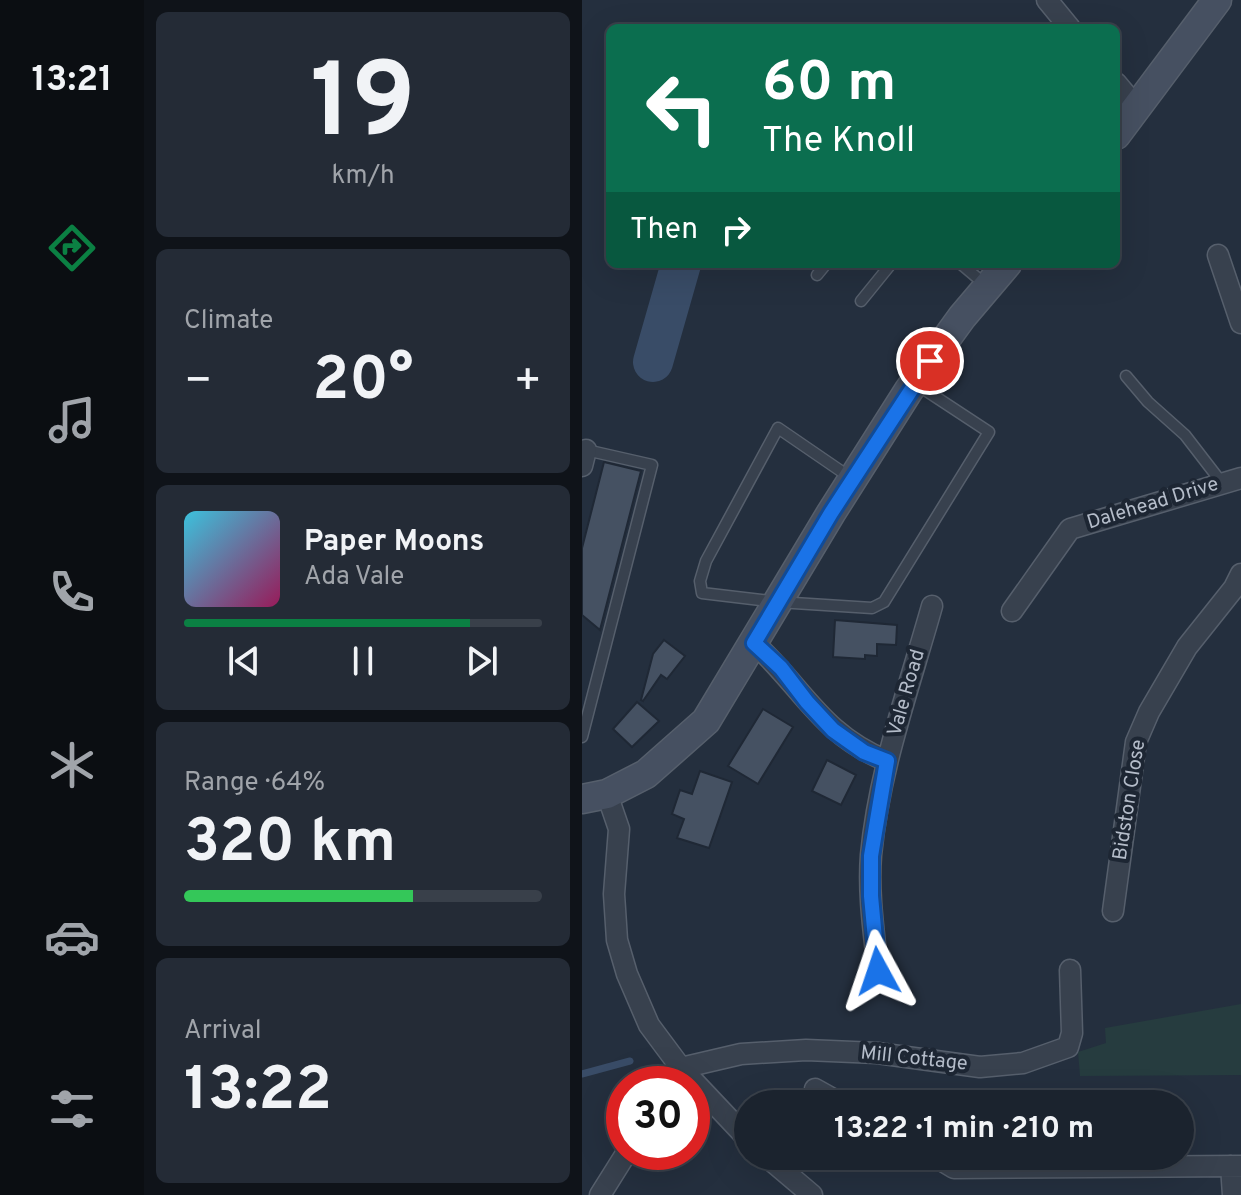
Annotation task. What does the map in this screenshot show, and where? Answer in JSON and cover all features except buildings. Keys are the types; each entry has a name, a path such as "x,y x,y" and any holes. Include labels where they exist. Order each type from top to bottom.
{"street":[{"path":"1047,0 1067,24"},
{"path":"1120,130 1217,0"},
{"path":"1120,88 1137,108"},
{"path":"1218,255 1241,323"},
{"path":"670,1066 627,974 617,940 614,894 619,829 595,796 646,774 706,721 914,383 962,317 1004,268"},
{"name":"Dalehead Drive","path":"1012,611 1070,529 1232,480"},
{"name":"Bidston Close","path":"1113,911 1136,742 1149,712 1187,647 1234,588 1241,574"},
{"name":"Vale Road","path":"878,971 871,896 871,856 887,761 932,606"},
{"path":"754,643 781,668 833,730 864,752 887,761"},
{"name":"Mill Cottage","path":"705,1066 741,1054 806,1050 877,1053 980,1067 1023,1063 1068,1047 1072,1033 1070,970"},
{"path":"710,1106 734,1127"},
{"path":"1194,1166 1236,1166 1233,1195"},
{"path":"600,1195 616,1170"},
{"path":"783,1170 812,1195"}],"lane":[{"path":"817,275 823,268"},
{"path":"861,301 888,268"},
{"path":"966,268 988,287"},
{"path":"1126,376 1148,402 1232,480"},
{"path":"853,479 778,428 706,561 700,581 702,593 872,608 884,602 989,432 914,383"},
{"path":"582,737 652,465 584,458"}],"green space":[{"path":"1241,1004 1241,1075 1080,1076 1078,1052 1106,1043 1105,1028"}],"waterway":[{"path":"653,362 680,268"},
{"path":"582,1074 630,1061"}],"route":[{"path":"878,971 871,896 871,856 887,761 864,752 833,730 781,668 754,643 831,513 930,361"}]}
